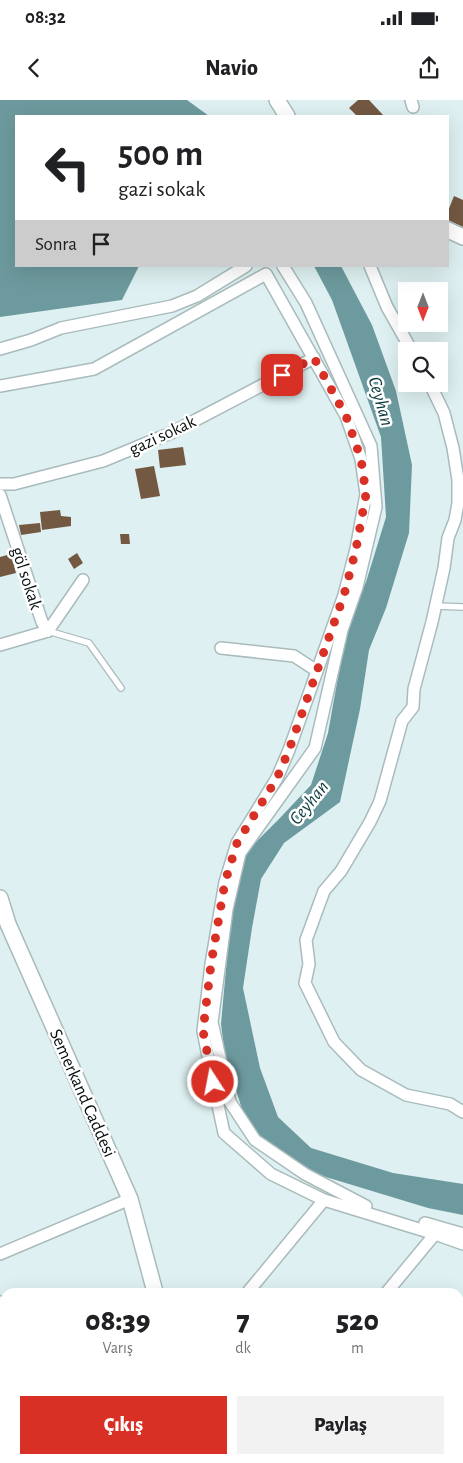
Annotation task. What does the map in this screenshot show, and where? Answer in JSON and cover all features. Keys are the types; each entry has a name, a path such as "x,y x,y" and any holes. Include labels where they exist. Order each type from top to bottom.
{"street":[{"path":"277,100 286,115"},
{"path":"449,230 463,237"},
{"path":"0,349 31,340 61,328 172,306 197,296 244,267"},
{"path":"284,267 306,303 371,446 376,507 357,587 342,630 315,748 240,853 227,909 212,1022 230,1102 255,1140 305,1174 361,1205 463,1234"},
{"path":"370,267 387,307 407,342"},
{"path":"0,386 94,369 266,274 346,416 361,459 366,494 356,549 344,595 289,750 277,778 237,843 225,882 211,964 203,1031 224,1133 271,1174 324,1200 463,1244"},
{"name":"gazi sokak","path":"0,484 14,484 103,461 170,433 314,358"},
{"path":"434,392 444,413 459,457 458,503 448,538 436,606 414,689 413,706 402,721 380,800 358,844 341,871 324,891 306,940 309,964 305,983 334,1042 361,1070 406,1095 450,1104 463,1112"},
{"name":"göl sokak","path":"0,495 42,622 48,631"},
{"path":"0,645 48,631 83,580"},
{"path":"221,648 294,656 317,671"},
{"name":"Semerkand Caddesi","path":"0,898 4,924 130,1199 154,1288"},
{"path":"0,1254 130,1199"},
{"path":"251,1288 324,1200"},
{"path":"390,1288 434,1234"}],"lane":[{"path":"436,606 463,607"},
{"path":"48,631 89,643 121,688"}],"water":[{"path":"0,100 187,100 208,115 15,115 15,267 138,267 122,300 0,317"},
{"name":"Ceyhan","path":"315,267 342,267 372,325 396,391 412,465 409,533 386,608 369,650 360,709 340,802 284,843 261,879 243,988 260,1068 278,1117 311,1148 393,1173 463,1184 463,1215 428,1208 316,1174 267,1146 246,1122 225,1055 221,1024 232,903 245,853 311,785 328,733 348,621 366,582 386,517 381,437 332,300"}],"building":[{"path":"358,100 369,100 383,115 356,115 349,108"},
{"path":"454,196 463,200 463,227 449,220 449,208"},
{"path":"183,447 186,465 160,468 158,450"},
{"path":"154,466 160,496 141,499 135,469"},
{"path":"60,510 61,516 71,517 71,526 42,530 40,512"},
{"path":"40,523 41,532 21,535 19,525"},
{"path":"120,534 129,534 130,544 121,544"},
{"path":"77,553 83,563 74,569 68,559"},
{"path":"11,554 16,573 0,577 0,557"}],"route":[{"path":"213,1082 203,1031 211,964 225,882 237,843 277,778 289,750 344,595 356,549 366,494 361,459 346,416 314,358 282,375"}]}
